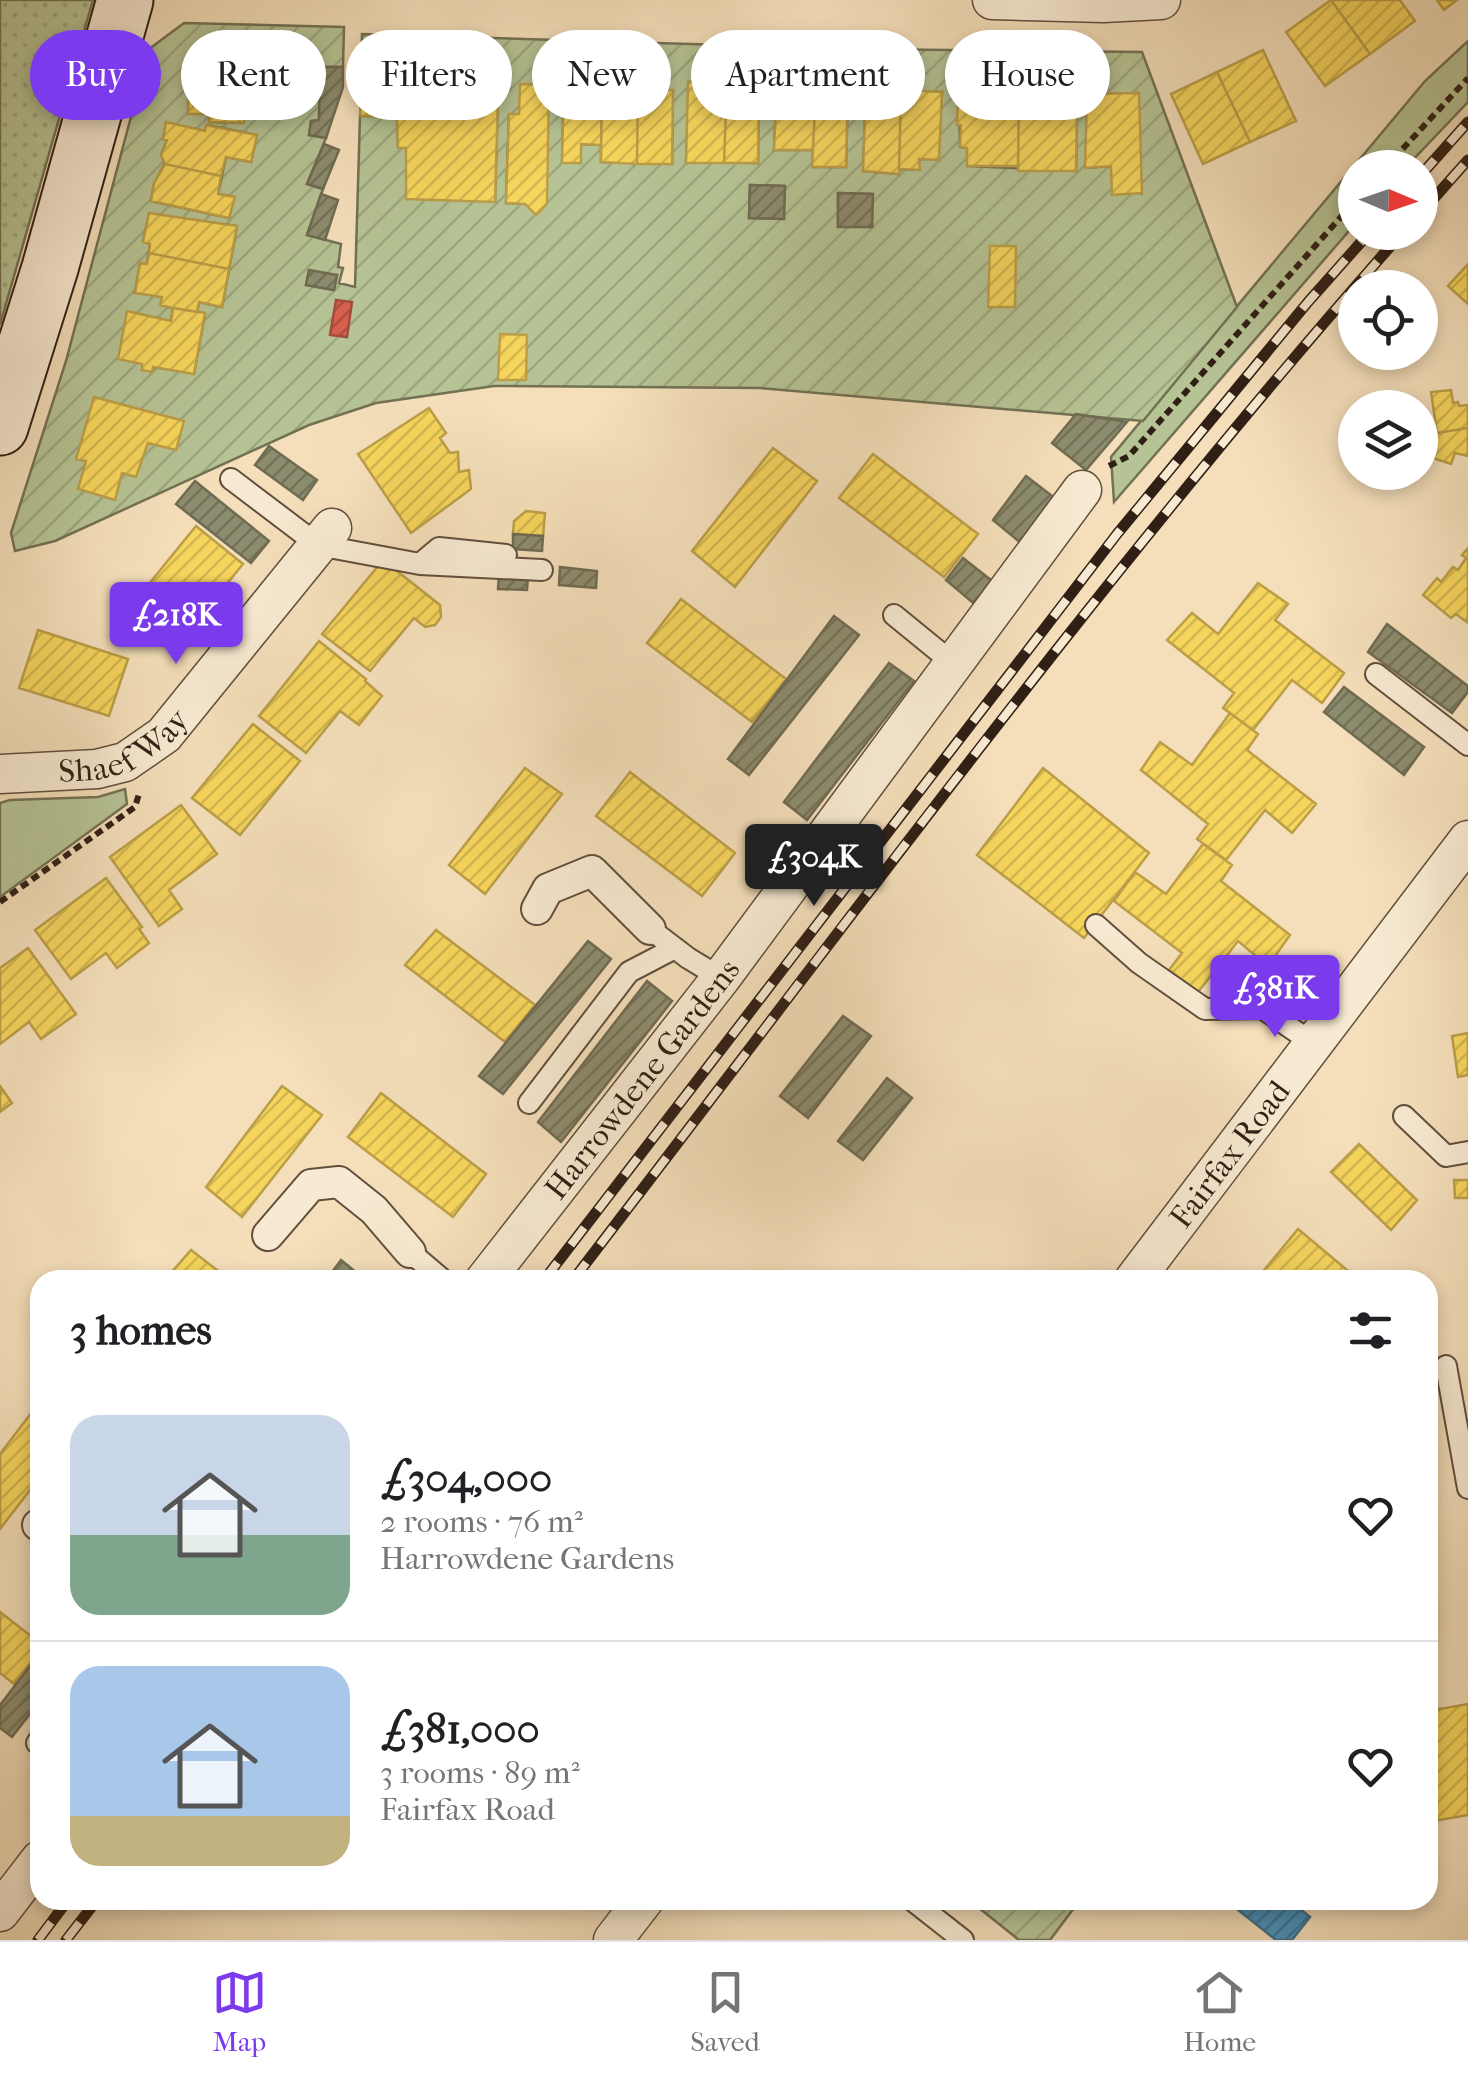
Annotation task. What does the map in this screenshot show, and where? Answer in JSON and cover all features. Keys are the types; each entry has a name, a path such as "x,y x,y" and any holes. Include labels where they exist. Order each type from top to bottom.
{"main road":[{"path":"0,427 50,268 125,0"}],"street":[{"path":"992,0 1161,0"},
{"name":"Harrowdene Gardens","path":"493,1270 720,978 1082,490"},
{"name":"Shaef Way","path":"0,774 97,769 124,762 164,735 325,537"},
{"name":"Fairfax Road","path":"1142,1270 1468,840"},
{"path":"537,909 548,889 592,872 650,929"},
{"path":"268,1235 311,1185 339,1182 381,1218 424,1270"},
{"path":"0,1912 30,1873"},
{"path":"613,1940 636,1910"}],"lane":[{"path":"231,479 325,537 420,564 542,570"},
{"path":"420,564 438,548 506,555"},
{"path":"894,615 954,664"},
{"path":"1376,674 1468,745"},
{"path":"1096,925 1139,963 1204,1008 1262,1008 1314,1044"},
{"path":"650,929 720,978"},
{"path":"529,1102 629,972 675,948"},
{"path":"1404,1116 1446,1156 1468,1152"},
{"path":"1446,1366 1468,1488"},
{"path":"925,1910 963,1940"}],"path":[{"path":"1402,150 1468,78"},
{"path":"1082,490 1115,460 1128,456 1338,220"},
{"path":"0,902 135,807 148,746"}],"green space":[{"path":"0,0 93,0 84,30 30,30 30,120 59,120 0,325"},
{"path":"184,23 344,27 343,67 326,67 326,30 181,30 181,120 319,120 311,121 309,135 326,138 307,184 323,189 307,235 341,244 338,267 343,268 339,283 355,287 360,120 397,120 398,147 406,148 495,201 497,120 509,120 506,203 525,204 519,114 512,115 512,39 532,39 532,120 563,120 562,162 580,163 581,144 601,145 601,162 672,164 671,43 691,44 686,162 758,163 759,120 775,120 774,150 813,150 813,167 846,167 847,120 865,120 863,171 898,174 899,169 919,170 919,159 938,159 942,92 925,92 925,50 945,50 945,120 959,120 960,147 967,148 968,166 1076,171 1077,120 1087,120 1086,168 1111,166 1141,193 1138,93 1110,94 1110,52 1142,52 1237,307 1143,421 760,388 494,386 376,403 309,425 55,541 15,551 11,533 66,361 130,120 161,120 161,40","holes":["166,123 205,131 207,125 257,135 251,162 226,157 218,194 234,197 229,218 151,201 154,184 166,161 161,155 167,140 163,139","750,185 784,186 784,219 749,218","838,193 872,194 872,227 838,226","149,214 237,226 222,307 199,302 197,312 205,314 194,373 153,367 152,371 142,364 128,312 171,321 173,308 161,305 162,297 135,292 140,264 147,264 150,244 143,241","309,271 337,275 334,290 306,285"]},
{"path":"1468,41 1468,102 1422,150 1367,150 1425,81"},
{"path":"1338,185 1338,244 1114,502 1111,457"},
{"path":"125,789 127,804 0,897 0,803 98,797"},
{"path":"982,1910 1072,1910 1050,1940 1019,1940"}],"building: Homes":[{"path":"1331,0 1400,0 1415,21 1370,54"},
{"path":"1331,0 1370,54 1325,86 1286,32"},
{"path":"1437,0 1457,0 1444,10"},
{"path":"1263,50 1296,121 1250,142 1217,72"},
{"path":"1217,72 1250,142 1203,164 1171,94"},
{"path":"691,82 691,120 726,120 724,163 686,163"},
{"path":"520,84 532,84 532,120 548,120 547,204 536,215 525,204 506,203 509,120 512,114 519,114"},
{"path":"673,90 672,164 637,164 638,120 671,120"},
{"path":"925,91 942,92 939,160 919,159 920,170 899,169 900,120 925,120"},
{"path":"1139,93 1142,193 1112,195 1111,166 1085,168 1086,120 1110,120 1110,94"},
{"path":"209,120 244,120 244,123"},
{"path":"397,120 497,120 495,202 406,199 406,148 398,148"},
{"path":"563,120 601,120 601,145 581,144 581,163 562,163"},
{"path":"602,120 638,120 637,164 601,162"},
{"path":"726,120 759,120 758,163 724,163"},
{"path":"775,120 814,120 813,150 774,150"},
{"path":"814,120 847,120 846,167 812,167"},
{"path":"865,120 900,120 899,174 863,171"},
{"path":"957,120 1019,120 1018,166 967,166 967,148 960,147 961,125 957,125"},
{"path":"1019,120 1077,120 1076,171 1018,171"},
{"path":"166,122 205,131 206,125 257,135 251,162 226,157 221,176 165,164 161,155 167,140 163,139"},
{"path":"165,164 221,176 218,194 235,197 229,218 151,201 154,183"},
{"path":"149,213 237,226 229,269 149,253 150,244 143,242"},
{"path":"990,246 1016,246 1015,307 988,307"},
{"path":"149,253 229,269 222,307 199,302 197,312 160,305 162,297 135,293 140,263 147,264"},
{"path":"1468,264 1468,304 1448,286"},
{"path":"173,308 205,313 194,374 153,367 152,372 142,370 142,364 118,359 127,311 171,321"},
{"path":"500,334 527,335 526,380 498,380"},
{"path":"1451,390 1453,403 1468,405 1468,428 1438,433 1438,391"},
{"path":"94,397 184,421 176,450 148,443 136,477 122,473 115,500 78,489 86,461 76,459"},
{"path":"429,408 446,433 440,438 450,453 458,452 459,472 469,470 471,489 411,533 358,454"},
{"path":"1468,428 1468,456 1455,453 1451,464 1438,460 1438,433"},
{"path":"773,448 817,481 735,587 692,551"},
{"path":"873,454 978,534 944,577 839,498"},
{"path":"526,511 545,513 543,536 513,534 514,521"},
{"path":"196,526 243,564 183,638 135,601"},
{"path":"1468,548 1468,623 1456,614 1451,618 1423,595 1437,578 1441,582 1453,567 1458,570"},
{"path":"383,560 440,605 441,617 435,625 425,627 414,618 370,671 322,634"},
{"path":"1258,583 1288,604 1275,620 1344,673 1322,703 1292,680 1253,730 1223,708 1234,693 1167,640 1192,613 1218,634"},
{"path":"681,599 786,679 752,722 647,643"},
{"path":"38,630 128,659 109,716 19,688"},
{"path":"319,641 382,696 359,725 340,711 306,753 259,716"},
{"path":"1230,713 1258,734 1247,750 1316,804 1292,833 1265,810 1226,860 1197,839 1208,824 1141,770 1160,742 1192,765"},
{"path":"253,724 300,761 240,835 192,798"},
{"path":"525,768 562,794 485,894 449,865"},
{"path":"1043,768 1149,853 1084,938 977,855"},
{"path":"630,772 735,853 702,896 596,816"},
{"path":"181,805 217,854 169,890 182,909 159,926 110,857"},
{"path":"1203,844 1232,865 1221,881 1290,935 1268,966 1238,941 1198,992 1169,970 1182,953 1114,901 1135,872 1166,894"},
{"path":"106,878 149,943 117,968 106,953 71,979 35,930"},
{"path":"436,930 535,1005 505,1042 405,965"},
{"path":"28,948 76,1014 41,1039 29,1022 0,1044 0,968"},
{"path":"1468,1033 1468,1075 1458,1077 1452,1036"},
{"path":"0,1086 12,1103 0,1112"},
{"path":"282,1086 322,1115 242,1217 206,1187"},
{"path":"381,1093 486,1174 453,1217 348,1137"},
{"path":"1359,1144 1417,1200 1391,1230 1331,1172"},
{"path":"1454,1180 1468,1180 1468,1198 1455,1198"},
{"path":"1298,1229 1347,1270 1264,1270"},
{"path":"191,1250 217,1270 174,1270"},
{"path":"30,1415 30,1490 0,1529 0,1454"},
{"path":"0,1612 30,1635 30,1663 14,1684 0,1673"},
{"path":"1468,1704 1468,1815 1438,1820 1438,1709"}],"building: Shops":[{"path":"336,300 352,302 347,337 330,335"}],"building: Schools":[{"path":"1238,1910 1301,1910 1310,1917 1292,1940 1276,1940"}],"building: Industry":[{"path":"326,67 343,67 343,87 326,138 309,135 311,121 326,120"},
{"path":"324,144 339,150 323,189 307,184"},
{"path":"750,185 785,186 784,219 749,218"},
{"path":"838,193 873,194 872,227 838,227"},
{"path":"321,194 338,200 325,240 307,235"},
{"path":"309,270 337,275 334,290 306,285"},
{"path":"1076,414 1127,422 1086,470 1052,443"},
{"path":"269,446 317,480 303,500 255,465"},
{"path":"1026,476 1060,502 1027,548 993,520"},
{"path":"195,481 269,541 251,563 176,504"},
{"path":"513,534 543,536 542,551 513,549"},
{"path":"963,558 996,584 978,607 946,580"},
{"path":"560,567 597,571 596,588 559,585"},
{"path":"499,574 528,576 527,590 498,589"},
{"path":"834,616 859,635 749,775 728,759"},
{"path":"1387,624 1468,686 1468,692 1452,713 1368,652"},
{"path":"889,663 914,681 807,820 784,802"},
{"path":"1344,687 1424,747 1404,775 1324,712"},
{"path":"588,941 611,959 503,1094 479,1076"},
{"path":"647,981 672,1001 561,1142 538,1122"},
{"path":"843,1016 871,1036 808,1118 780,1096"},
{"path":"887,1078 912,1098 863,1160 838,1141"},
{"path":"341,1260 353,1270 334,1270"},
{"path":"30,1666 30,1714 12,1737 0,1728 0,1705"}],"railway":[{"path":"1438,156 1468,122"},
{"path":"1438,194 1468,160"},
{"path":"552,1270 1117,534 1354,250"},
{"path":"581,1270 1082,617 1387,250"},
{"path":"38,1940 60,1910"},
{"path":"66,1940 89,1910"}]}
